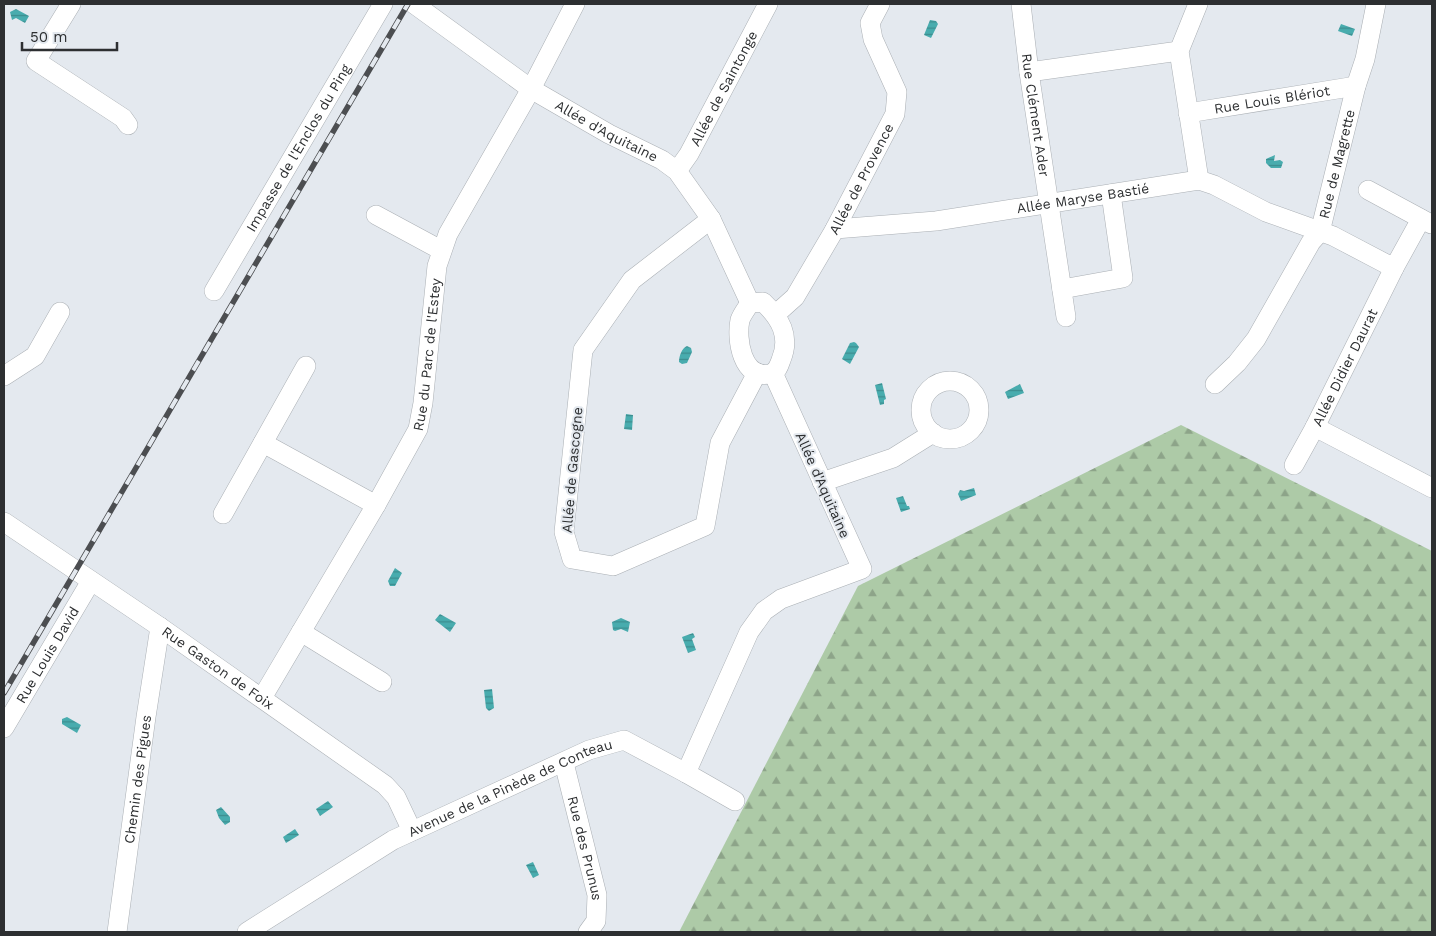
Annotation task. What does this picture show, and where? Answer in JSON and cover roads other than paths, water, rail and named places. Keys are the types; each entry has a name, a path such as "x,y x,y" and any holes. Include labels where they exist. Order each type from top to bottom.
{"street":[{"path":"71,4 36,61 123,118 128,125"},
{"name":"Impasse de l'Enclos du Ping","path":"214,292 383,4"},
{"name":"Rue du Parc de l'Estey","path":"262,698 376,506 418,428 423,402 434,285 441,250 448,234 531,89 574,4"},
{"name":"Allée de Saintonge","path":"677,171 689,154 768,4"},
{"name":"Allée de Provence","path":"776,314 795,297 834,229 895,114 896,92 873,40 870,22 880,4"},
{"name":"Rue Clément Ader","path":"1021,4 1029,72 1066,316"},
{"path":"1198,4 1179,51 1199,180 1214,185 1266,212 1333,236 1394,268"},
{"name":"Rue de Magrette","path":"1215,384 1237,364 1256,339 1311,242 1320,232 1356,86 1365,59 1376,4"},
{"name":"Allée d'Aquitaine","path":"418,5 531,89 609,134 662,160 677,171 711,219 750,303"},
{"path":"1029,72 1179,51"},
{"name":"Rue Louis Blériot","path":"1188,113 1356,86"},
{"name":"Allée Maryse Bastié","path":"834,229 936,221 1199,180"},
{"path":"1368,190 1427,222"},
{"path":"1062,289 1123,278 1111,194"},
{"path":"376,214 441,250"},
{"name":"Allée de Gascogne","path":"711,219 632,280 583,350 564,532 572,559 613,566 705,526 720,444 765,373"},
{"name":"Allée Didier Daurat","path":"1294,465 1315,427 1394,268 1427,222"},
{"path":"763,302 776,314 784,334 785,352 778,367 765,373 744,363 739,345 740,318 750,303 763,302"},
{"path":"4,376 35,356 60,312"},
{"path":"223,514 306,366"},
{"name":"Allée d'Aquitaine","path":"686,773 749,632 764,611 781,599 862,569 822,482 765,373"},
{"path":"1315,427 1432,488"},
{"path":"822,482 893,458 933,433"},
{"path":"263,443 376,506"},
{"name":"Rue Gaston de Foix","path":"4,522 160,627 389,788 396,797 412,831"},
{"name":"Rue Louis David","path":"4,728 91,580"},
{"name":"Chemin des Pigues","path":"117,932 160,627"},
{"path":"301,632 382,682"},
{"name":"Avenue de la Pinède de Conteau","path":"247,932 393,840 589,750 624,740 735,801"},
{"name":"Rue des Prunus","path":"564,763 597,895 596,921 588,932"}],"water":[{"path":"16,9 29,16 25,23 16,18 12,20 10,12"},
{"path":"930,20 936,21 938,24 931,38 924,35"},
{"path":"1341,24 1355,29 1352,36 1338,31"},
{"path":"1275,155 1274,161 1280,160 1283,162 1281,168 1271,168 1266,163 1266,159"},
{"path":"854,342 859,347 850,364 842,359 850,343"},
{"path":"687,346 691,348 692,352 687,363 682,364 679,362 680,355"},
{"path":"882,383 886,399 884,404 880,405 875,385"},
{"path":"1020,384 1024,393 1008,399 1005,392"},
{"path":"626,414 633,415 632,430 624,429"},
{"path":"974,488 976,495 961,501 958,494 960,490 964,491"},
{"path":"903,496 910,509 901,512 896,498"},
{"path":"395,568 402,573 395,586 390,586 388,581"},
{"path":"440,614 456,623 450,632 435,620"},
{"path":"621,618 630,622 628,632 621,629 613,630 612,622"},
{"path":"693,633 695,637 692,639 696,650 688,653 682,637"},
{"path":"492,689 494,708 489,711 486,708 484,690"},
{"path":"67,717 81,725 77,733 62,724 62,719"},
{"path":"328,801 333,807 320,816 316,809"},
{"path":"221,807 230,817 230,822 225,825 219,818 216,810"},
{"path":"295,829 299,835 286,843 283,837"},
{"path":"533,862 539,875 533,878 526,865"}],"railway":[{"path":"4,693 408,4"}]}
